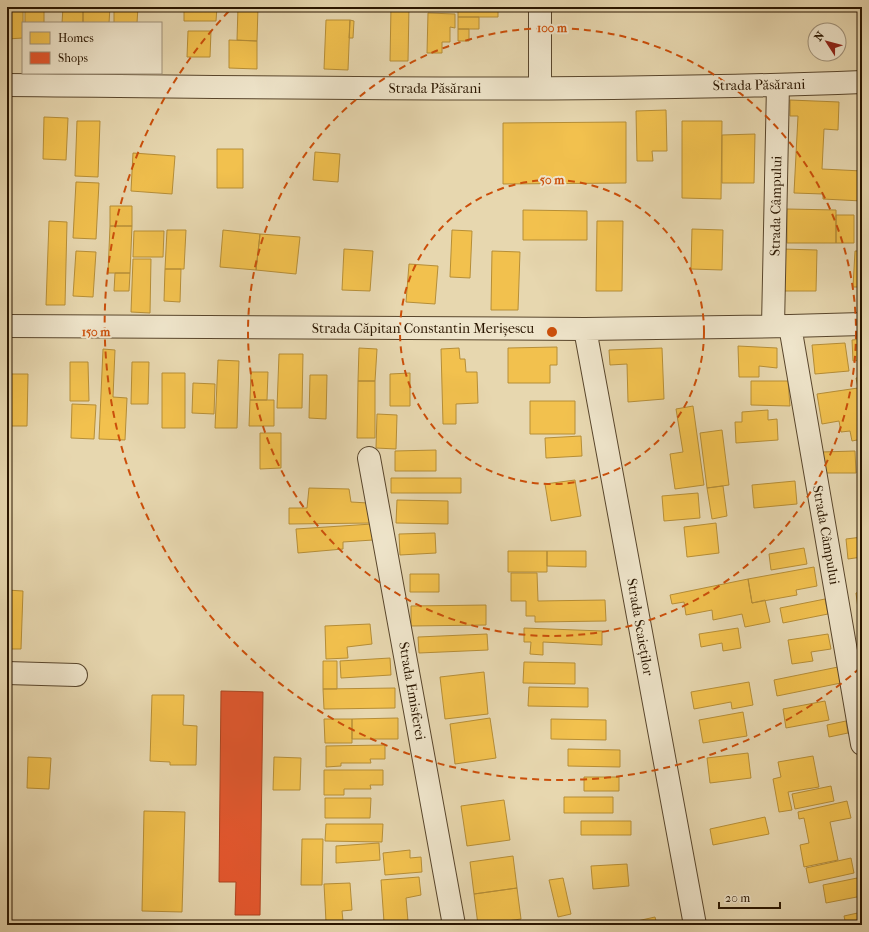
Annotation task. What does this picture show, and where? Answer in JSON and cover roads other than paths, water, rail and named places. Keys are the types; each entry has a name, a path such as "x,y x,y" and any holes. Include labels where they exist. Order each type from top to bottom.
{"street":[{"path":"540,7 540,88"},
{"name":"Strada Păsărani","path":"7,85 540,88 778,85 862,82"},
{"name":"Strada Câmpului","path":"778,85 781,326 862,744"},
{"name":"Strada Căpitan Constantin Merișescu","path":"7,326 584,329 862,324"},
{"name":"Strada Scaieților","path":"584,329 695,925"},
{"name":"Strada Emisferei","path":"369,458 454,925"},
{"path":"7,673 76,675"}]}
